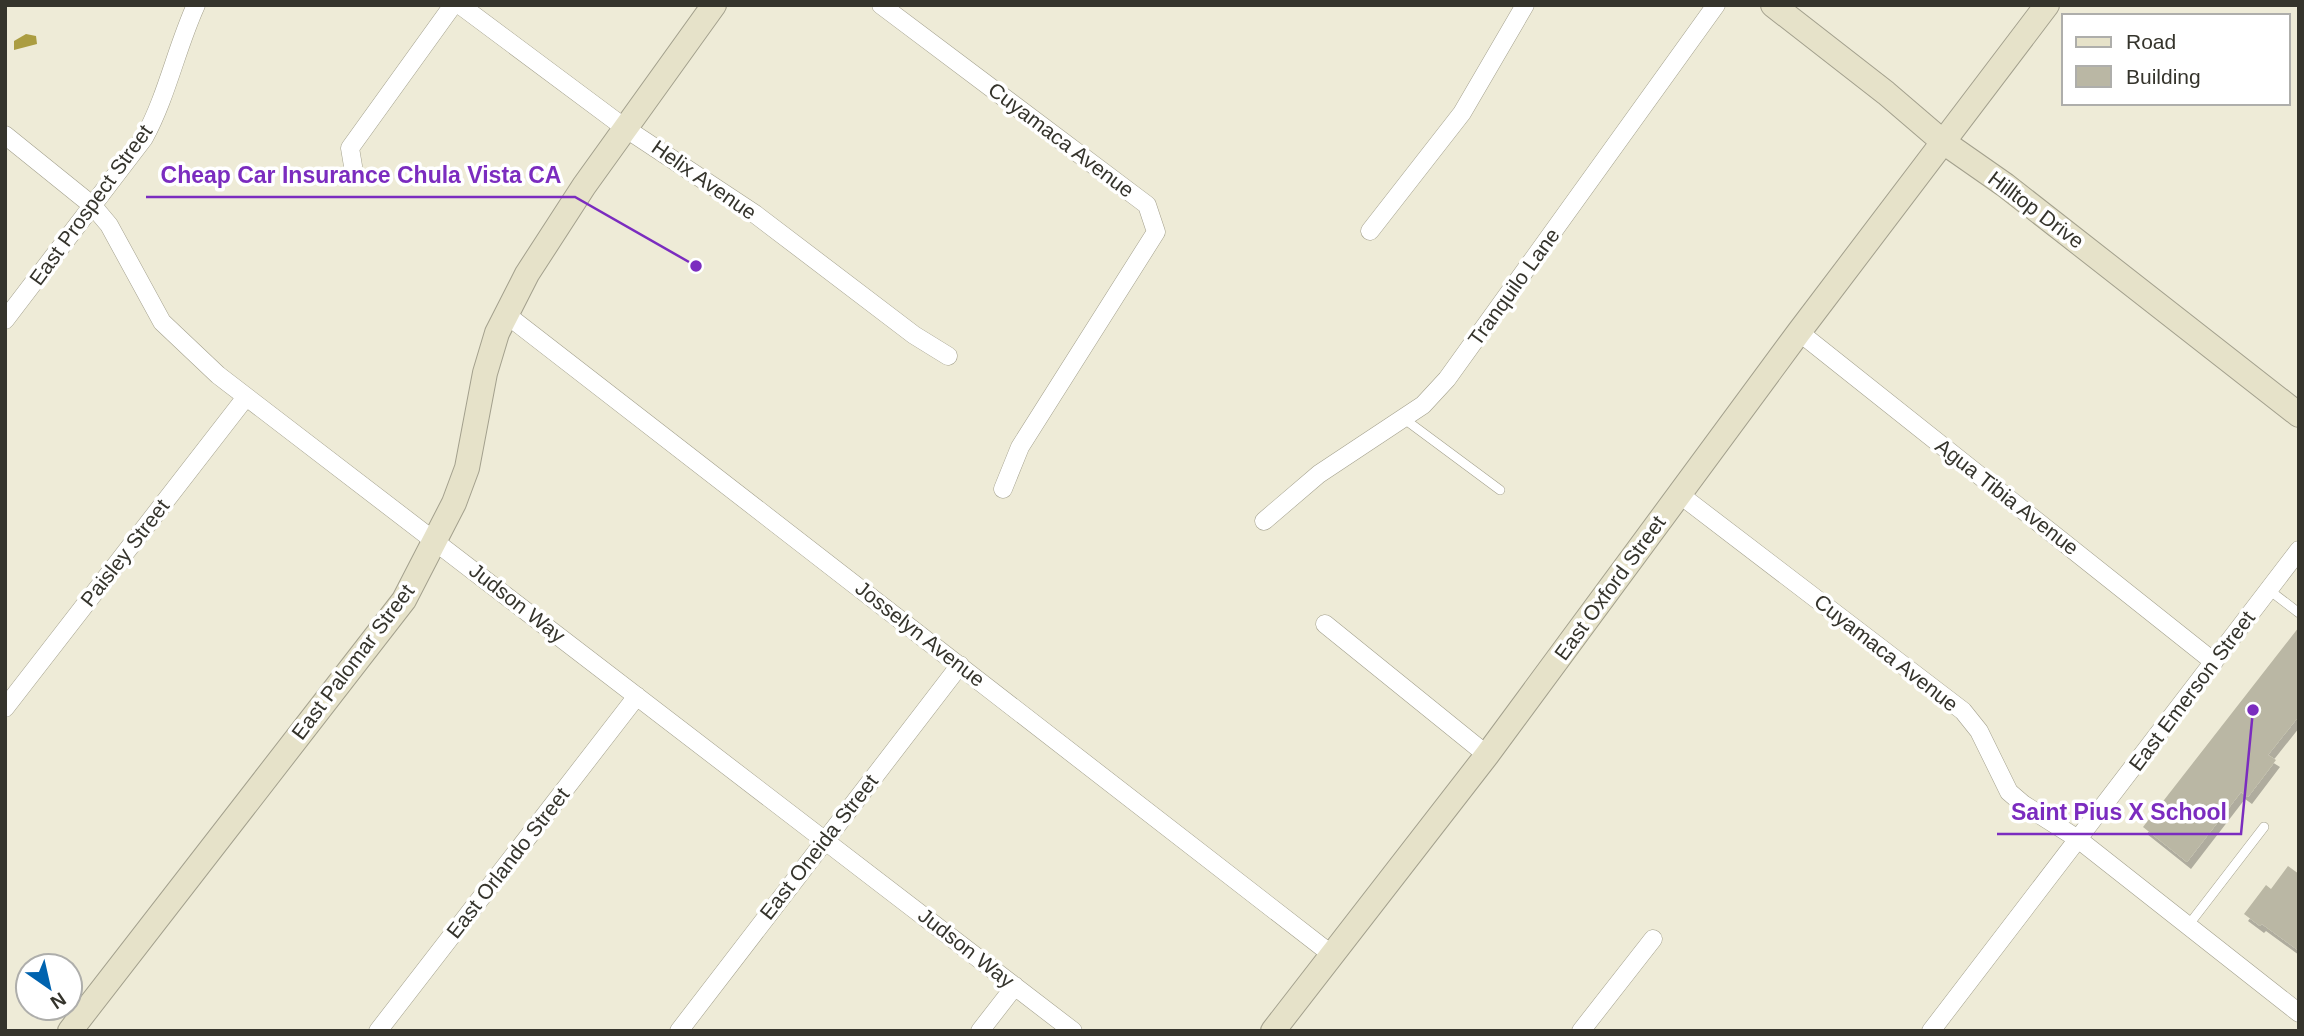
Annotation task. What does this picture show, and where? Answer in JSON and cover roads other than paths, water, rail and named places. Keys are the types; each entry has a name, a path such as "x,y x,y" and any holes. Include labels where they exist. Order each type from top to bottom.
{"main road":[{"name":"East Palomar Street","path":"69,1031 404,600 436,540 467,468 485,373 497,333 527,274 560,221 714,5"},
{"name":"Hilltop Drive","path":"1773,5 1886,93 1942,141 2005,185 2299,415"},
{"name":"East Oxford Street","path":"1273,1031 1487,755 1799,332 2047,5"}],"street":[{"name":"East Prospect Street","path":"5,320 144,138 160,107 184,31 196,5"},
{"path":"354,166 350,148 453,5"},
{"name":"Helix Avenue","path":"460,5 625,128 657,146 755,214 904,328 948,356"},
{"name":"Cuyamaca Avenue","path":"881,5 1147,205 1153,217 1156,232 1020,447 1003,489"},
{"path":"1370,231 1462,113 1525,5"},
{"name":"Tranquilo Lane","path":"1264,521 1319,474 1423,405 1447,379 1716,5"},
{"name":"Judson Way","path":"5,135 93,206 109,225 162,322 187,348 246,397 436,540 1073,1031"},
{"name":"Josselyn Avenue","path":"507,315 1331,954"},
{"name":"Agua Tibia Avenue","path":"1799,332 2214,662"},
{"name":"Paisley Street","path":"5,708 246,397"},
{"name":"Cuyamaca Avenue","path":"1679,494 1963,711 1979,731 2009,792 2023,804 2078,839 2299,1013"},
{"name":"East Emerson Street","path":"1933,1030 2299,550"},
{"path":"1325,624 1487,755"},
{"name":"East Oneida Street","path":"679,1031 960,664"},
{"name":"East Orlando Street","path":"378,1031 637,695"},
{"path":"1581,1031 1653,939"},
{"path":"980,1031 1015,986"}],"lane":[{"path":"1402,418 1500,490"},
{"path":"2269,590 2299,613"},
{"path":"2188,928 2264,827"}],"place":[{"name":"Cheap Car Insurance Chula Vista CA","path":"696,266"},
{"name":"Saint Pius X School","path":"2253,710"}]}
